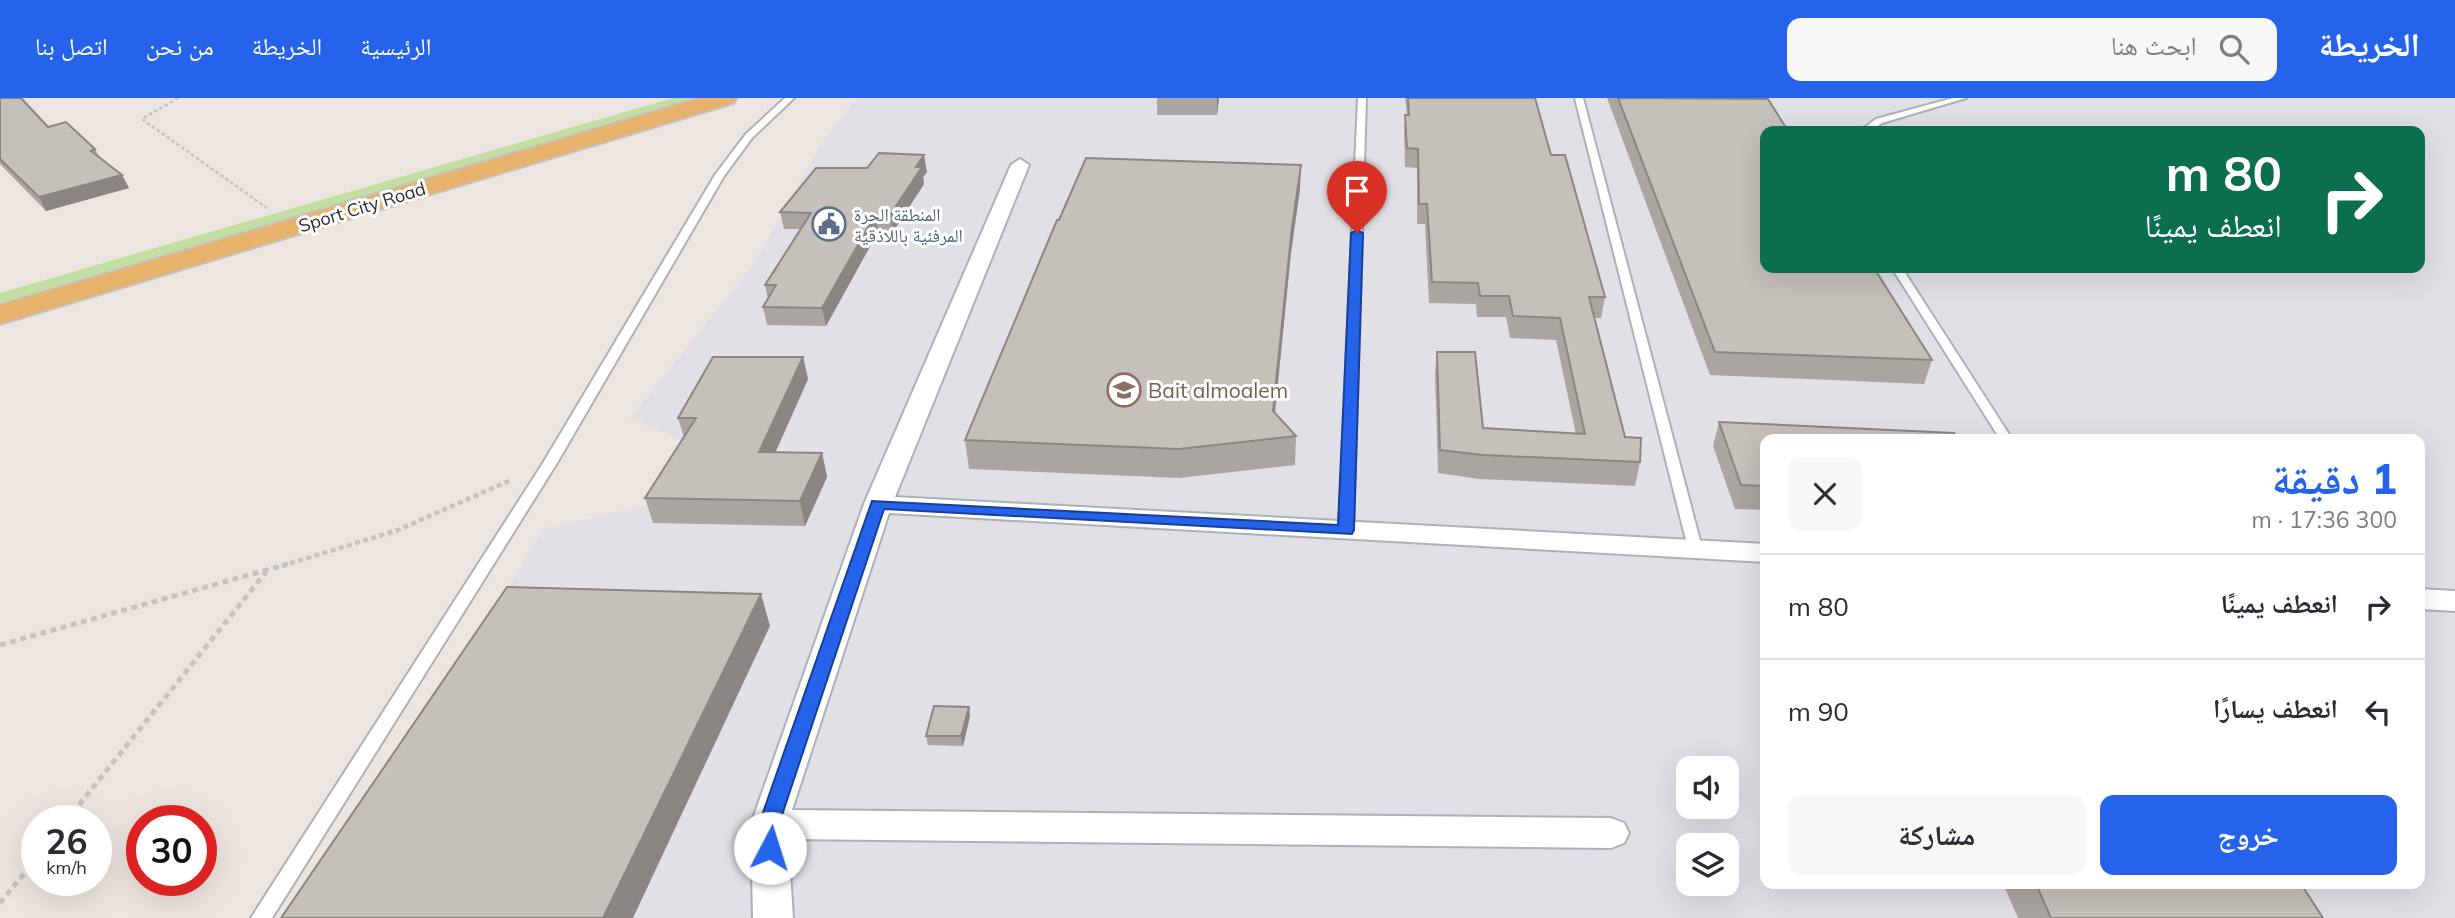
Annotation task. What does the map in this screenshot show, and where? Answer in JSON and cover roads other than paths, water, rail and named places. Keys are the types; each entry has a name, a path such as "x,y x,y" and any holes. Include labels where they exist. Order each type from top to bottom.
{"main road":[{"name":"Sport City Road","path":"77,266 656,98"},
{"name":"Sport City Road","path":"0,316 725,98"}],"street":[{"path":"773,918 769,824 878,504 1020,165"},
{"path":"878,504 1760,553"},
{"path":"2425,598 2455,601"},
{"path":"769,824 1611,832"}],"lane":[{"path":"261,918 551,463 720,175 749,136 790,98"},
{"path":"1346,530 1362,98"},
{"path":"1579,98 1695,548"},
{"path":"1872,126 1879,121 1962,98"},
{"path":"1900,273 2003,434"}],"place":[{"name":"المنطقة الحرة المرفئية باللاذقية","path":"829,224"},
{"name":"Bait almoalem","path":"1124,390"}]}
